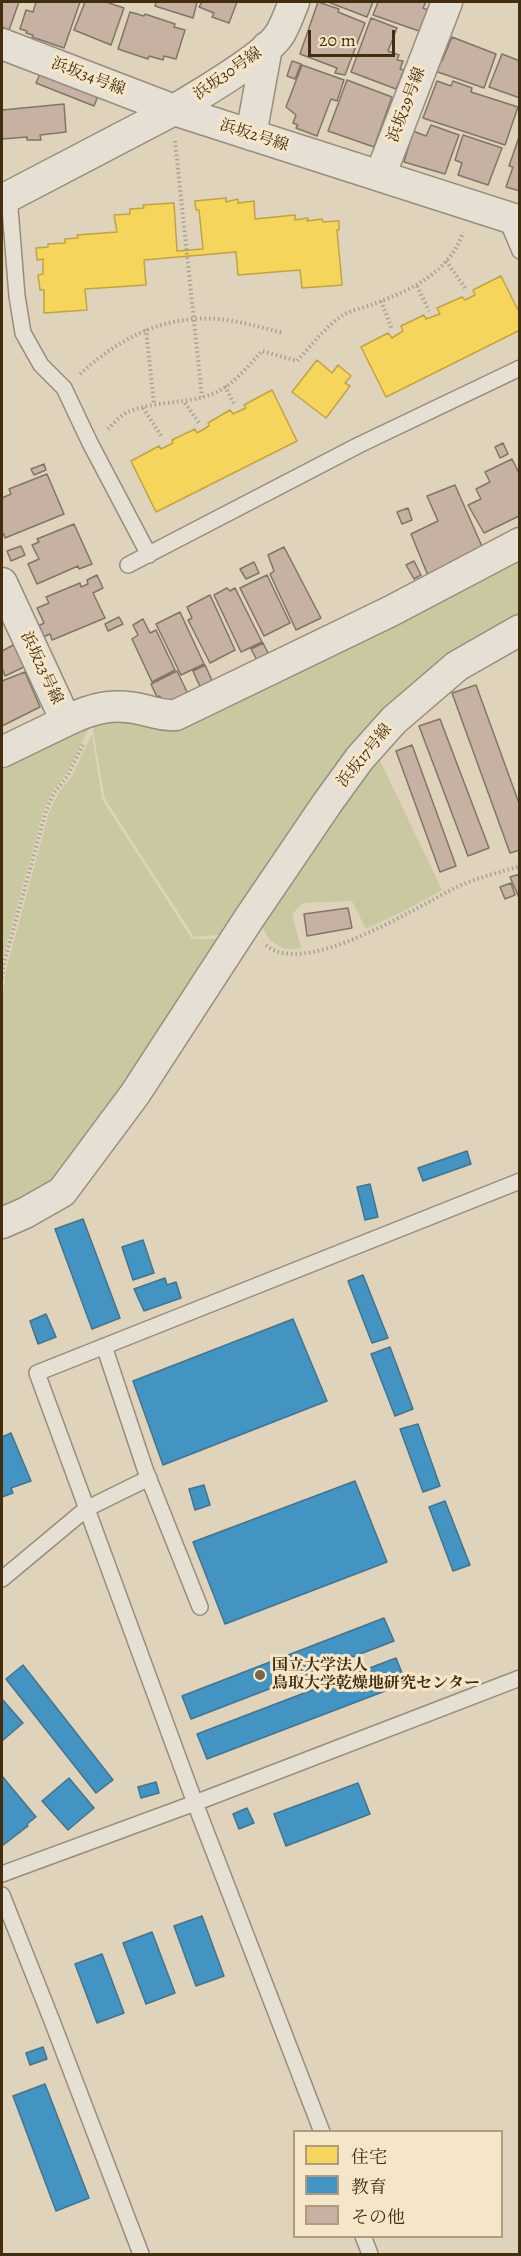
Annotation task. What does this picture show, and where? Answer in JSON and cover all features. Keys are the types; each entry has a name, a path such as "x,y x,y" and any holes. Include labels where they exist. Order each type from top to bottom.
{"street":[{"name":"浜坂30号線","path":"174,124 251,61 280,34 294,2"},
{"name":"浜坂29号線","path":"380,176 447,2"},
{"name":"浜坂34号線","path":"2,44 174,124"},
{"path":"251,135 267,47"},
{"path":"5,198 174,124"},
{"name":"浜坂2号線","path":"174,124 251,135 512,219"},
{"path":"76,716 112,706 146,710 162,716 177,715 391,611 519,543"},
{"name":"浜坂23号線","path":"2,583 76,716 2,752"},
{"name":"浜坂17号線","path":"2,1223 62,1192 135,1094 248,920 360,758 394,720 457,666 519,630"}],"lane":[{"path":"5,198 23,333 41,365 64,388 149,555"},
{"path":"512,219 519,251"},
{"path":"128,565 360,446 519,368"},
{"path":"321,2130 195,1803 37,1373 519,1181"},
{"path":"104,1346 149,1478 200,1607"},
{"path":"2,1579 86,1509 149,1478"},
{"path":"2,1874 195,1803 519,1678"},
{"path":"2,1895 57,2032 141,2254"},
{"path":"364,2238 370,2254"}],"path":[{"path":"174,124 202,397"},
{"path":"90,443 128,412 154,405 185,402 219,391 242,374 262,351 297,361 343,315 417,286 446,261 459,243 464,227"},
{"path":"446,261 466,289"},
{"path":"417,286 429,310"},
{"path":"381,301 392,329"},
{"path":"64,388 100,356 146,329 194,319 241,322 284,333"},
{"path":"146,329 154,405"},
{"path":"225,386 235,406"},
{"path":"185,402 199,423"},
{"path":"143,408 162,437"},
{"path":"2,978 3,967 46,811 54,794 68,775 90,731 76,716"},
{"path":"248,920 260,940 273,951 289,956 310,952 358,939 454,889 519,866"}],"green space":[{"path":"519,551 519,615 452,659 229,934 194,937 105,799 94,726 102,718 129,718"},
{"path":"88,725 88,730 67,773 52,792 44,809 2,961 2,763"},
{"path":"92,734 102,799 192,939 225,939 72,1166 2,1217 2,1022 6,970 49,812 59,792 72,776"},
{"path":"376,752 442,890 366,929 352,901 303,903 292,914 301,948 287,949 275,944 266,934 261,920"}],"building: 住宅":[{"path":"226,198 226,202 238,199 238,203 254,201 255,219 295,215 295,220 308,218 307,221 322,219 323,222 339,221 339,230 337,230 342,285 302,288 300,270 238,275 236,252 144,260 146,285 85,289 87,310 44,313 44,290 40,290 38,275 43,274 43,259 37,260 36,248 48,247 48,244 65,243 65,239 78,238 77,235 117,232 114,215 130,214 130,209 144,208 143,205 174,203 177,251 203,249 199,210 196,210 195,201"},
{"path":"501,276 520,314 520,330 386,397 361,347 388,333 392,338 403,331 401,326 424,315 426,319 440,314 437,308 462,297 465,300 475,295 473,290"},
{"path":"317,360 332,373 338,365 351,376 345,383 350,386 326,418 292,392"},
{"path":"272,390 297,441 156,512 131,461 159,446 161,449 173,443 172,440 195,429 197,433 209,426 208,423 230,410 233,414 246,408 244,405"}],"building: 教育":[{"path":"467,1151 471,1164 423,1181 418,1168"},
{"path":"370,1184 378,1217 365,1220 357,1187"},
{"path":"83,1219 120,1318 92,1329 55,1229"},
{"path":"143,1240 154,1273 133,1280 122,1247"},
{"path":"363,1275 388,1338 372,1343 348,1281"},
{"path":"165,1278 167,1285 176,1282 181,1298 144,1311 134,1289"},
{"path":"46,1314 56,1337 38,1344 30,1321"},
{"path":"293,1319 327,1401 163,1465 133,1381"},
{"path":"390,1347 413,1409 395,1416 371,1354"},
{"path":"418,1424 440,1486 423,1492 400,1429"},
{"path":"11,1433 31,1481 11,1488 13,1493 2,1497 2,1437"},
{"path":"355,1481 387,1562 225,1624 193,1542"},
{"path":"204,1485 210,1505 195,1510 189,1489"},
{"path":"445,1501 470,1565 453,1571 429,1507"},
{"path":"384,1618 394,1641 191,1719 182,1696"},
{"path":"396,1658 406,1683 207,1759 197,1734"},
{"path":"23,1665 113,1780 96,1793 6,1679"},
{"path":"2,1699 23,1723 2,1741"},
{"path":"2,1776 36,1817 2,1846"},
{"path":"69,1778 94,1808 68,1830 42,1801"},
{"path":"156,1782 159,1793 141,1798 138,1787"},
{"path":"358,1783 370,1814 286,1846 274,1814"},
{"path":"247,1808 254,1823 239,1829 233,1814"},
{"path":"202,1916 224,1976 196,1986 174,1926"},
{"path":"152,1932 175,1993 146,2004 123,1943"},
{"path":"102,1954 124,2013 97,2023 75,1964"},
{"path":"43,2047 47,2059 30,2065 26,2053"},
{"path":"45,2084 89,2198 56,2211 13,2096"}],"building: その他":[{"path":"2,2 19,2 9,30 2,27"},
{"path":"36,2 80,2 64,48 32,37 33,35 26,33 27,31 20,29 26,10 33,12"},
{"path":"85,2 106,2 124,8 111,45 74,30"},
{"path":"156,2 197,2 193,18 155,6"},
{"path":"202,2 237,2 229,23 212,17 214,13 199,7"},
{"path":"318,2 339,9 338,12 365,23 345,75 335,73 337,68 300,54"},
{"path":"328,2 373,2 367,17"},
{"path":"378,2 426,2 423,8 428,10 419,31 373,15"},
{"path":"130,12 144,16 145,14 175,24 174,27 185,30 176,59 164,56 163,60 149,56 148,59 118,49"},
{"path":"371,18 397,28 388,51 399,55 397,60 403,61 400,69 404,70 396,89 351,72"},
{"path":"452,37 496,54 484,88 432,70 437,59 442,61"},
{"path":"502,54 520,61 520,98 489,87"},
{"path":"292,61 301,64 295,79 287,76"},
{"path":"302,65 344,80 337,101 331,99 317,136 296,128 298,125 293,123 296,115 286,107"},
{"path":"40,74 98,96 94,106 36,83"},
{"path":"347,80 392,97 374,147 328,131"},
{"path":"437,81 451,86 453,81 472,88 471,92 518,107 505,145 423,118"},
{"path":"64,104 66,132 40,135 41,140 27,140 27,137 2,139 2,110"},
{"path":"431,125 459,135 445,174 404,162 413,131 426,136"},
{"path":"520,134 520,191 506,187 513,167 509,166"},
{"path":"463,135 502,148 488,185 458,175 462,163 455,160"},
{"path":"503,443 508,454 500,458 495,447"},
{"path":"512,459 520,475 520,518 519,516 484,533 468,505 481,499 476,489 490,482 485,472"},
{"path":"44,464 46,470 34,475 31,469"},
{"path":"47,474 64,514 5,538 4,534 2,535 2,498 11,494 9,489"},
{"path":"455,485 484,551 450,562 451,566 429,578 411,534 438,521 427,496"},
{"path":"408,508 412,520 402,524 397,512"},
{"path":"74,524 92,564 79,569 78,566 37,584 28,564 39,559 32,545 39,542 37,539"},
{"path":"21,546 25,555 11,561 7,551"},
{"path":"284,547 321,618 296,630 270,574 274,571 268,555"},
{"path":"414,561 421,575 414,579 406,565"},
{"path":"254,562 259,573 246,579 240,569"},
{"path":"97,575 103,588 93,593 105,618 52,640 50,634 43,637 38,626 44,623 37,608 49,603 46,597 80,583 81,587 88,584 87,580"},
{"path":"267,575 290,623 264,636 240,588"},
{"path":"227,588 230,591 235,588 262,642 241,652 214,595"},
{"path":"210,595 235,650 210,663 188,620 192,618 187,607"},
{"path":"180,612 204,664 181,675 156,624"},
{"path":"119,617 123,624 108,631 105,624"},
{"path":"143,619 150,633 156,630 175,670 152,682 132,639 138,635 133,625"},
{"path":"19,642 28,665 5,676 2,668 2,651"},
{"path":"263,643 270,657 258,662 251,649"},
{"path":"205,665 214,685 202,691 193,671"},
{"path":"177,671 189,696 165,708 151,684"},
{"path":"25,672 40,707 2,726 2,681"},
{"path":"476,685 520,806 520,850 510,853 452,693"},
{"path":"440,719 489,848 468,856 419,726"},
{"path":"412,745 456,866 440,872 396,751"},
{"path":"520,874 520,900 510,877"},
{"path":"511,883 515,895 505,899 500,887"},
{"path":"348,908 352,928 307,936 304,914"}],"place":[{"name":"国立大学法人 鳥取大学乾燥地研究センター","path":"260,1675"}]}
